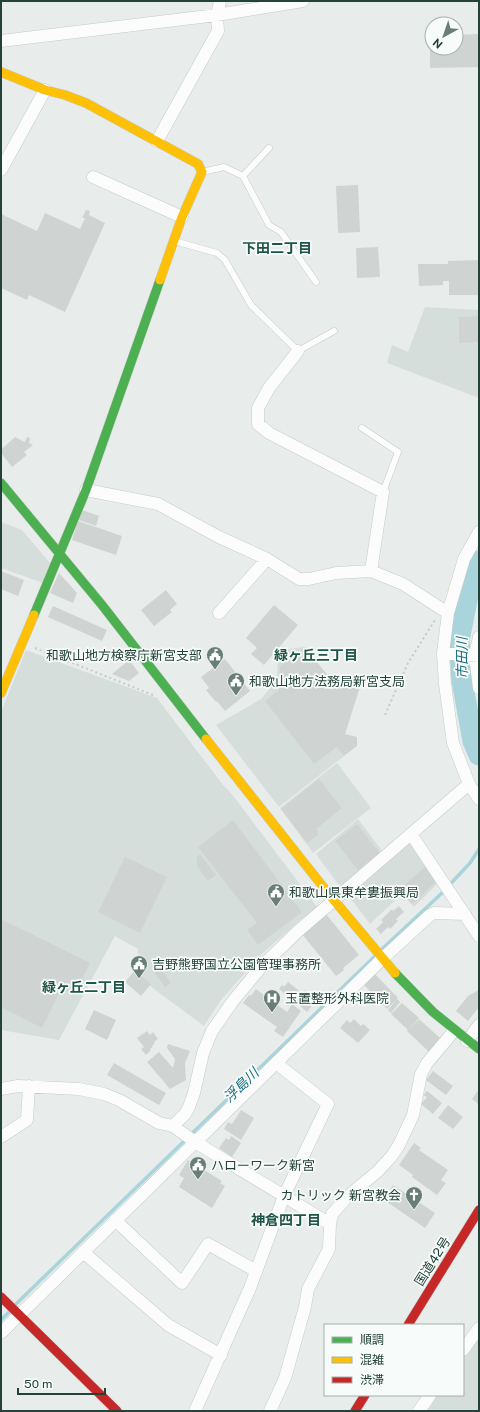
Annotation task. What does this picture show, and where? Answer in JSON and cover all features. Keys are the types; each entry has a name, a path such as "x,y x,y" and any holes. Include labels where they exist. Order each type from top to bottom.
{"main road":[{"path":"1,72 45,90 65,95 86,103 198,164 202,172 173,240 144,328 86,490 1,693"},
{"path":"1,483 60,553 333,902 415,996 454,1031 479,1049"},
{"name":"国道42号","path":"409,1324 479,1210"},
{"path":"1,1297 117,1411"},
{"path":"355,1411 364,1396"}],"street":[{"path":"156,141 218,31 220,1"},
{"path":"1,41 218,15 303,1"},
{"path":"1,170 45,90"},
{"path":"93,177 182,217"},
{"path":"298,351 269,388 258,408 258,424 269,433 382,492 371,571"},
{"path":"86,490 158,504 219,537 267,559 299,579 310,579 336,573 371,571 403,584 445,611"},
{"path":"479,532 464,559 445,611 443,653 445,684 454,743 469,784 479,799"},
{"path":"219,613 267,559"},
{"path":"479,637 477,656 479,688"},
{"path":"443,653 477,656"},
{"path":"173,1126 185,1114 189,1107 206,1045 212,1032 233,1001 262,967 280,948 469,784"},
{"path":"411,834 479,936"},
{"path":"1,1333 382,959 430,914 465,914"},
{"path":"467,1041 479,1024"},
{"path":"270,1411 285,1378 305,1307 308,1289 329,1249 332,1214 344,1199 377,1172 399,1146 413,1115 421,1074 427,1063 454,1031"},
{"path":"195,1411 221,1355 256,1271 284,1196 328,1104 276,1063"},
{"path":"1,1089 18,1086 79,1088 104,1094 119,1100 159,1123 173,1126 195,1142 330,1224"},
{"path":"1,1136 27,1120 29,1086"},
{"path":"115,1220 182,1283 208,1244 256,1271"},
{"path":"83,1252 168,1325 221,1355"},
{"path":"464,1349 479,1328"},
{"path":"419,1411 429,1396"}],"lane":[{"path":"242,176 269,148"},
{"path":"202,172 224,167 242,176 269,225 281,232 316,282"},
{"path":"173,240 216,253 225,260 251,305 298,351 334,330"},
{"path":"362,428 398,452 382,492"}],"path":[{"path":"385,715 408,663 445,611"},
{"path":"23,643 153,695 164,685"}],"shaded area":[{"path":"425,307 479,310 479,398 387,363 392,345 408,352"},
{"path":"1,522 22,530 51,564 43,583 1,568"},
{"path":"283,646 287,649 305,647 332,681 339,675 362,680 345,734 344,756 279,807 216,725 261,699 277,680 278,651"},
{"path":"26,650 157,698 318,908 300,920 263,953 221,1000 204,1026 150,986 150,984 134,969 142,959 137,952 138,949 115,936 59,1040 1,1030 1,712"},
{"path":"337,763 371,808 313,853 280,808"},
{"path":"358,819 383,852 341,888 316,854"},
{"path":"409,841 439,882 414,907 402,894 370,924 348,895"},
{"path":"479,1336 479,1411 427,1411 436,1396 464,1396 464,1357"}],"building":[{"path":"479,34 479,67 430,68 430,56 464,56 464,35"},
{"path":"358,185 360,232 338,233 336,186"},
{"path":"86,210 90,211 89,215 105,223 65,312 29,295 27,300 1,288 1,214 37,231 45,213 80,229 85,218 82,218"},
{"path":"378,247 380,277 357,278 356,248"},
{"path":"479,260 479,295 449,295 449,281 443,281 443,285 419,286 418,264 448,264 448,261"},
{"path":"479,316 479,342 459,343 459,317"},
{"path":"15,437 25,442 27,437 30,438 29,443 33,445 24,452 27,455 12,467 1,453 1,446 3,448"},
{"path":"82,510 99,516 96,526 79,520"},
{"path":"78,521 122,536 116,555 72,540"},
{"path":"1,571 24,580 18,596 1,589"},
{"path":"59,573 77,593 73,603 50,593"},
{"path":"166,590 177,604 170,610 172,612 154,626 141,610"},
{"path":"274,605 298,625 264,665 251,654 257,648 246,638"},
{"path":"53,606 107,630 102,641 48,617"},
{"path":"305,647 332,681 339,675 362,680 345,734 357,737 357,746 344,756 337,747 314,764 265,701 279,690 280,666"},
{"path":"225,659 250,691 225,711 206,690 209,688 201,677"},
{"path":"129,660 139,673 129,681 112,674"},
{"path":"319,779 342,808 316,829 319,834 307,843 281,809"},
{"path":"233,820 302,912 258,945 247,930 257,923 198,847"},
{"path":"357,824 380,853 358,870 335,841"},
{"path":"200,854 216,875 208,881 197,866 197,857"},
{"path":"125,857 167,877 140,933 98,912"},
{"path":"425,867 438,880 412,904 398,890"},
{"path":"399,906 404,912 396,919 398,921 390,929 388,927 381,934 376,929 383,922 381,920 392,909 393,911"},
{"path":"326,914 359,955 336,976 302,934"},
{"path":"1,919 90,963 74,996 61,989 42,1028 1,1007"},
{"path":"159,966 171,983 165,987 153,970"},
{"path":"135,970 151,984 141,996 125,982"},
{"path":"374,973 398,998 387,1009 364,985"},
{"path":"288,982 302,993 305,990 318,1001 314,1005 313,1004 307,1012 279,989 282,985 284,987"},
{"path":"256,989 287,1012 292,1004 301,1011 283,1037 274,1031 277,1027 243,1003"},
{"path":"479,990 479,1007 468,1021 456,1011 468,996"},
{"path":"397,999 400,1002 391,1013 388,1010"},
{"path":"402,1003 419,1018 408,1030 391,1014"},
{"path":"94,1010 116,1020 107,1040 85,1029"},
{"path":"354,1019 361,1026 363,1024 370,1030 358,1043 340,1028 347,1020 350,1023"},
{"path":"419,1019 441,1039 429,1052 407,1031"},
{"path":"147,1031 150,1035 153,1032 158,1039 154,1042 153,1047 146,1055 141,1049 144,1047 137,1038"},
{"path":"168,1044 190,1051 185,1063 186,1080 170,1089 147,1062 159,1052 173,1068 175,1059 167,1048"},
{"path":"114,1063 166,1093 159,1105 107,1075"},
{"path":"433,1071 453,1086 446,1095 426,1080"},
{"path":"479,1089 479,1105 472,1099"},
{"path":"427,1091 442,1103 433,1114 421,1104 427,1097 423,1095"},
{"path":"448,1105 463,1117 453,1129 438,1118"},
{"path":"241,1110 254,1118 241,1140 224,1129 228,1122 232,1124"},
{"path":"231,1136 241,1143 232,1157 219,1148 226,1138 229,1140"},
{"path":"414,1143 421,1148 419,1150 448,1170 441,1180 446,1183 437,1195 412,1177 413,1175 399,1165"},
{"path":"188,1160 222,1181 220,1183 225,1186 212,1208 179,1187 184,1178 179,1175"},
{"path":"393,1185 435,1213 425,1228 384,1200"}],"waterway":[{"name":"市田川","path":"479,561 472,574 459,641 462,681 473,741 479,755"},
{"name":"浮島川","path":"381,950 442,893 470,863 479,849"},
{"name":"浮島川","path":"15,1305 374,957"},
{"name":"浮島川","path":"1,1320 10,1311"}],"traffic: fast":[{"path":"34,615 86,490 160,280"},
{"path":"1,483 102,605 206,739"},
{"path":"395,973 433,1012 479,1049"}],"traffic: slow":[{"path":"1,72 45,90 65,95 86,103 198,164 202,172 182,217 160,280"},
{"path":"1,693 34,615"},
{"path":"206,739 328,893 395,973"}],"traffic: jam":[{"path":"409,1324 479,1210"},
{"path":"1,1297 117,1411"},
{"path":"355,1411 364,1396"}],"place":[{"name":"和歌山地方検察庁新宮支部","path":"215,670"},
{"name":"和歌山地方法務局新宮支局","path":"236,696"},
{"name":"和歌山県東牟婁振興局","path":"276,907"},
{"name":"吉野熊野国立公園管理事務所","path":"139,979"},
{"name":"玉置整形外科医院","path":"272,1013"},
{"name":"ハローワーク新宮","path":"198,1180"},
{"name":"カトリック 新宮教会","path":"414,1210"}],"district":[{"name":"下田二丁目","path":"277,248"},
{"name":"緑ヶ丘三丁目","path":"316,655"},
{"name":"緑ヶ丘二丁目","path":"84,987"},
{"name":"神倉四丁目","path":"286,1220"}]}
